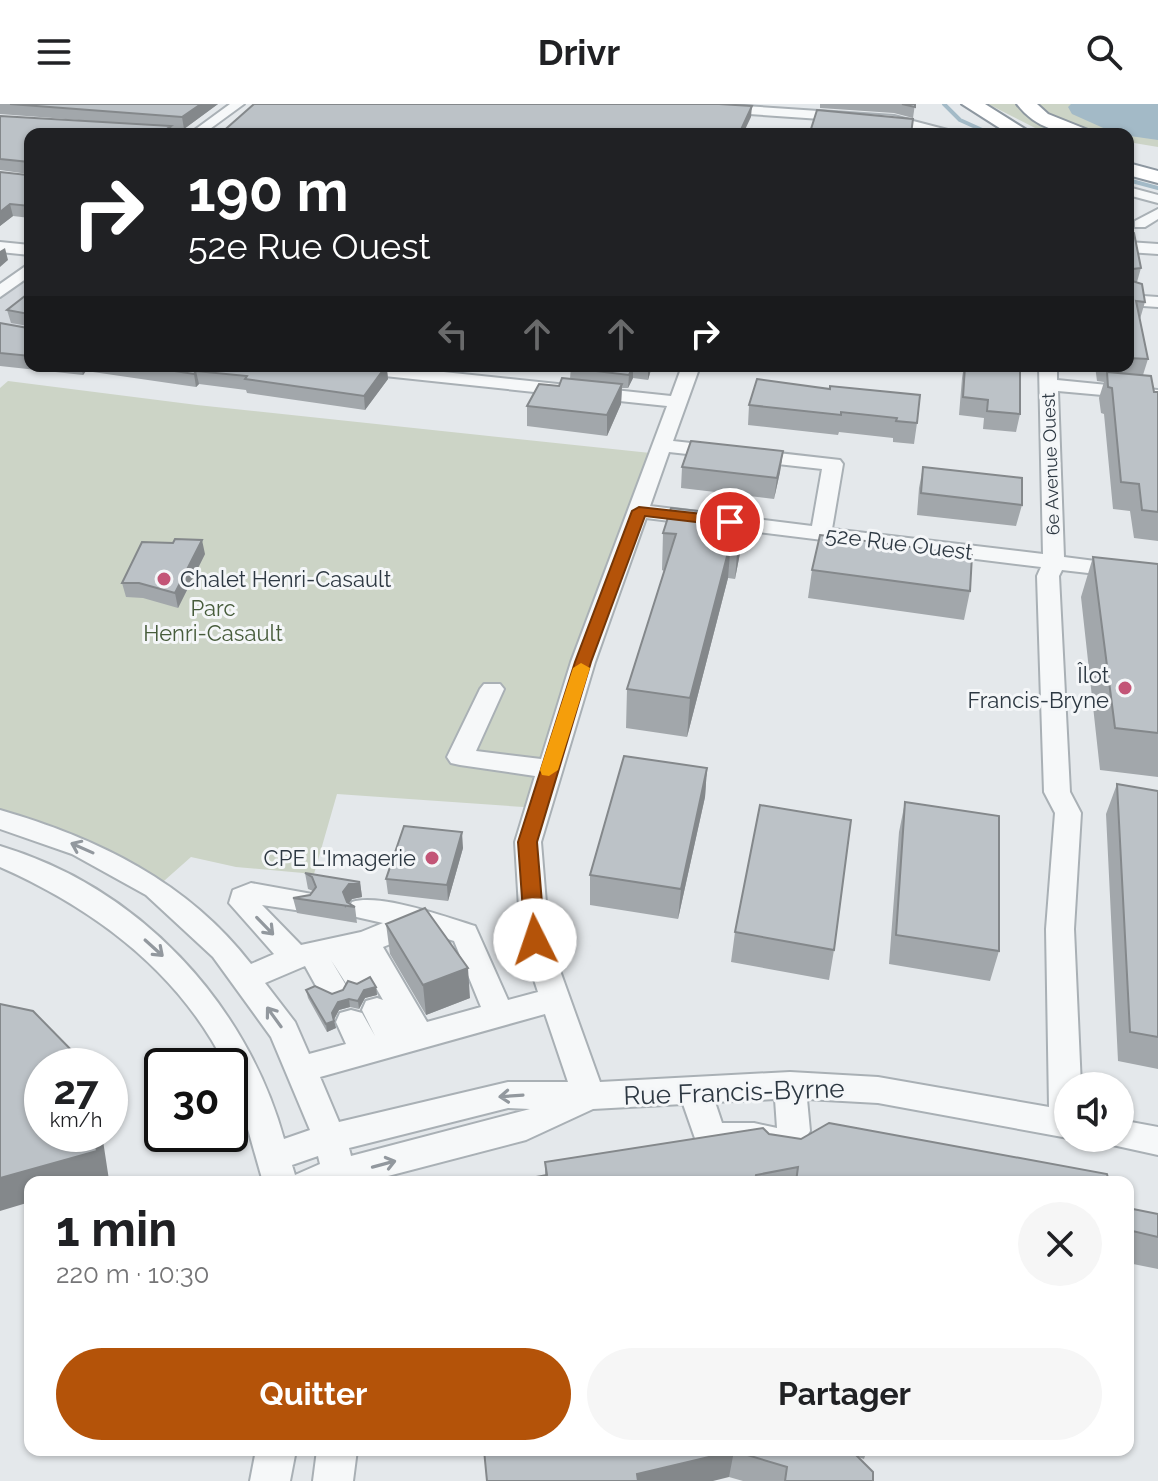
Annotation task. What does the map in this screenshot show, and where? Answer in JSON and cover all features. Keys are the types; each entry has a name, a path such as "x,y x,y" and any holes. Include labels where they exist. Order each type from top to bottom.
{"highway":[{"path":"971,104 1011,128"},
{"path":"1026,104 1041,118 1066,128"},
{"path":"996,120 1020,128"},
{"path":"1134,161 1158,166"},
{"path":"1134,171 1158,177"}],"street":[{"path":"204,128 238,104"},
{"path":"660,104 894,120 930,128"},
{"path":"1134,193 1158,199"},
{"path":"1140,224 1158,213"},
{"path":"0,247 24,249"},
{"path":"1134,247 1158,249"},
{"path":"0,292 24,273"},
{"path":"1134,300 1158,302"},
{"path":"394,372 680,402"},
{"path":"589,1096 535,940 528,842 583,662 689,372"},
{"path":"1048,376 1158,395"},
{"name":"6e Avenue Ouest","path":"1048,376 1054,562 1048,576 1057,792 1068,813 1060,929 1065,1072"},
{"path":"664,446 833,464 821,533"},
{"name":"52e Rue Ouest","path":"639,511 1158,575"},
{"path":"492,689 460,757 549,769"},
{"path":"0,819 82,847 156,888 223,949 284,1031 330,1138 339,1176"},
{"path":"0,856 40,871 93,900 179,971 213,1013 249,1078 276,1170"},
{"path":"302,901 251,893 243,897 243,903 328,950 393,1043"},
{"path":"362,909 422,920 465,934 499,1015"},
{"path":"246,979 422,920"},
{"path":"328,950 344,982"},
{"path":"301,1069 556,999"},
{"path":"364,1016 393,1043"},
{"path":"695,1090 709,1134 724,1140 754,1137 770,1143 785,1142 794,1131 790,1085"},
{"name":"Rue Francis-Byrne","path":"276,1170 330,1138 508,1095 589,1096 790,1085 878,1090 1054,1122"},
{"name":"Rue Francis-Byrne","path":"351,1176 526,1126 589,1096"},
{"path":"1134,1137 1158,1141"},
{"path":"270,1481 275,1456"},
{"path":"333,1481 336,1456"}],"shaded area":[{"path":"24,273 24,333 0,330 0,292"}],"green space":[{"path":"988,104 1022,104 1043,123 1055,128 1035,128"},
{"path":"1039,104 1158,104 1158,147 1134,143 1134,128 1077,128 1048,113"},
{"name":"Parc Henri-Casault","path":"8,381 197,405 660,454 538,808 337,794 314,874 236,867 191,857 156,888 0,819 0,388"}],"water":[{"path":"1071,104 1158,104 1158,140 1134,137 1134,128 1103,128 1072,114 1068,107"}],"building":[{"path":"10,104 201,104 182,117"},
{"path":"254,104 752,106 742,128 227,128"},
{"path":"817,110 913,119 912,128 811,128"},
{"path":"0,116 171,126 24,128 24,161 0,159"},
{"path":"0,172 24,175 24,205 10,204 0,212"},
{"path":"1134,233 1141,268 1134,269"},
{"path":"1134,282 1142,284 1145,302 1136,301 1148,359 1134,358"},
{"path":"24,297 24,313 7,310"},
{"path":"0,323 24,327 24,355 0,353"},
{"path":"206,372 382,372 364,396 245,379 247,376"},
{"path":"965,372 1020,372 1020,414 987,411 988,400 963,397"},
{"path":"1107,372 1151,376 1154,392 1158,392 1158,512 1142,510 1139,484 1121,482 1112,388 1108,387"},
{"path":"562,378 622,384 607,415 527,406 539,384 559,386"},
{"path":"757,379 830,389 830,386 920,395 917,423 841,412 841,415 749,405"},
{"path":"691,441 783,451 777,478 682,467"},
{"path":"923,467 1022,478 1022,505 921,493"},
{"path":"671,508 744,516 738,541 731,541 690,698 627,689 676,534 663,533"},
{"path":"820,535 972,555 970,591 812,570"},
{"path":"175,539 202,540 175,593 139,583 122,583 142,542 173,543"},
{"path":"1093,557 1158,564 1158,733 1115,728"},
{"path":"624,756 707,768 681,889 590,875"},
{"path":"1117,784 1158,791 1158,1037 1130,1032"},
{"path":"905,802 999,816 999,951 896,935"},
{"path":"760,805 851,820 834,950 735,932"},
{"path":"404,826 462,832 447,885 386,879"},
{"path":"305,873 360,882 349,884 343,892 347,902 355,907 293,898 310,895 316,887 312,877"},
{"path":"425,908 468,968 423,985 386,924"},
{"path":"370,977 376,987 364,990 358,1001 349,999 338,1002 332,1013 334,1021 326,1024 306,990 315,986 332,994 343,990 348,981 357,984"},
{"path":"0,1004 33,1011 69,1048 24,1048 24,1152 93,1152 0,1178"},
{"path":"829,1123 1108,1176 797,1176 798,1167 756,1176 542,1176 547,1175 545,1162 763,1128 769,1134 801,1139"},
{"path":"1134,1209 1158,1214 1158,1237 1134,1231"},
{"path":"485,1456 713,1456 637,1474 638,1481 487,1481"},
{"path":"751,1456 857,1456 873,1472 873,1481 785,1481 787,1467"}],"waterway":[{"path":"944,104 960,120 978,128"},
{"path":"1134,182 1158,188"}],"slow traffic":[{"path":"549,770 581,668"}],"place":[{"name":"Chalet Henri-Casault","path":"164,579"},
{"name":"Îlot Francis-Bryne","path":"1125,688"},
{"name":"CPE L'Imagerie","path":"432,858"}],"route":[{"path":"535,940 528,842 583,662 639,511 730,522"}]}
